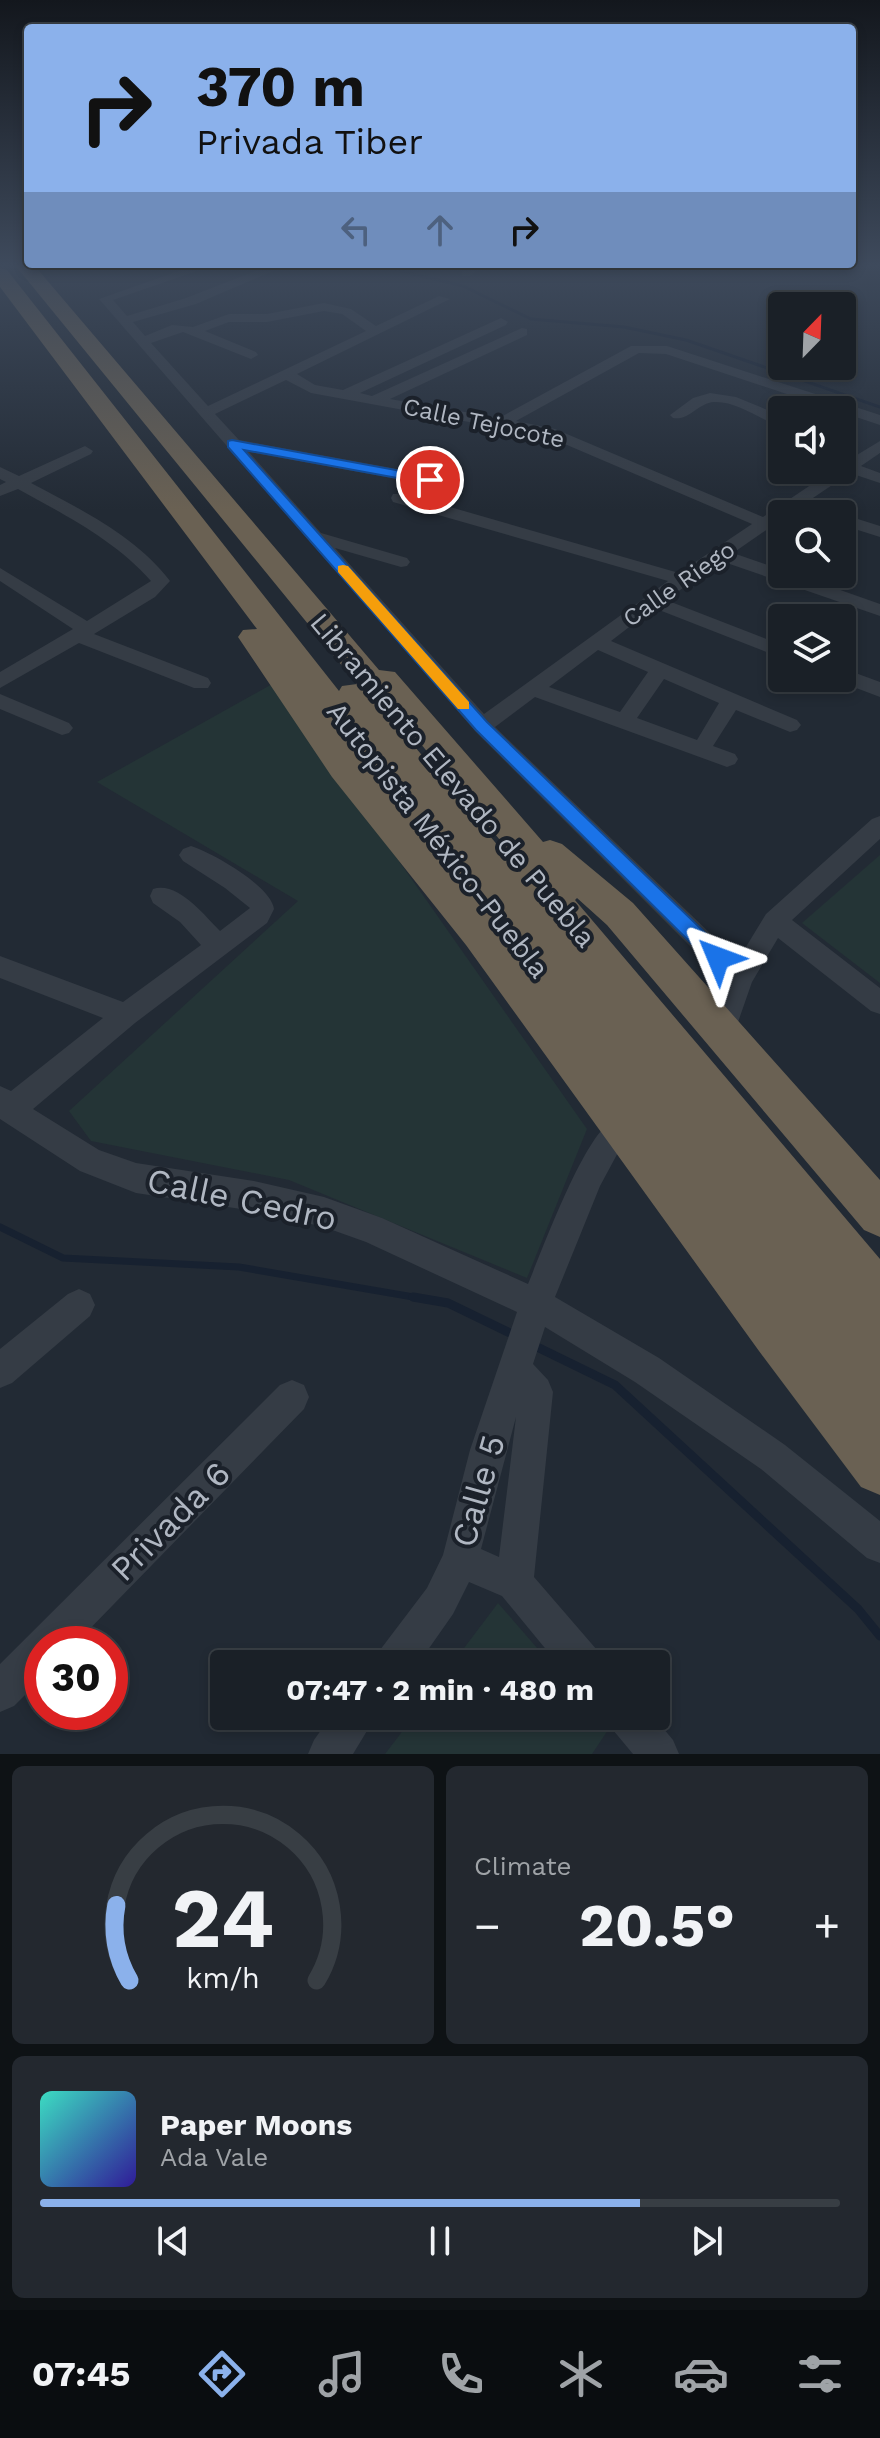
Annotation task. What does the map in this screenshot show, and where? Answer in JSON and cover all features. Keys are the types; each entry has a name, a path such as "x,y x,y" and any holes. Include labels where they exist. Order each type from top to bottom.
{"highway":[{"name":"Autopista México-Puebla","path":"66,347 218,559 880,1404"},
{"name":"Libramiento Elevado de Puebla","path":"72,347 880,1342"},
{"name":"Libramiento Elevado de Puebla","path":"76,347 880,1296"},
{"name":"Autopista México-Puebla","path":"86,347 187,450 880,1263"},
{"path":"218,559 229,594 291,696 344,769 479,934 776,1334 880,1468"},
{"path":"515,833 560,861 620,914 880,1214"}],"street":[{"path":"145,347 482,726 740,979"},
{"path":"232,347 251,355"},
{"path":"205,413 346,347"},
{"path":"345,395 448,347"},
{"path":"375,400 490,347"},
{"path":"503,422 636,349 649,347 667,350 880,420"},
{"name":"Calle Tejocote","path":"287,374 311,389 550,432 765,524"},
{"path":"678,415 702,399 712,397 768,416"},
{"path":"232,444 430,480"},
{"path":"0,491 85,451"},
{"path":"856,470 880,478"},
{"path":"0,472 94,526 152,569 161,581 148,593 0,681"},
{"name":"Calle Riego","path":"801,500 824,484"},
{"path":"399,498 682,579"},
{"name":"Calle Riego","path":"482,726 682,579 768,522"},
{"path":"856,524 880,532"},
{"path":"314,536 401,562"},
{"path":"720,554 880,610"},
{"path":"0,573 82,632 201,683"},
{"path":"652,601 768,647"},
{"path":"597,642 790,725"},
{"path":"629,714 660,670"},
{"path":"856,681 880,690"},
{"path":"534,689 727,759"},
{"path":"708,740 731,700"},
{"path":"0,701 62,728"},
{"path":"728,1017 740,979 775,921 880,825"},
{"path":"5,1105 258,916 262,909 261,902 191,855"},
{"path":"162,896 189,915 218,946"},
{"path":"775,921 880,1003"},
{"path":"0,967 126,1015"},
{"name":"Calle Cedro","path":"5,1105 90,1161 136,1178 254,1196 324,1212 371,1229 647,1370 773,1457 880,1545"},
{"name":"Calle 5","path":"404,1650 440,1601 460,1559 533,1312 589,1177 614,1134"},
{"path":"0,1371 79,1305"},
{"path":"515,1365 536,1392 515,1583"},
{"name":"Privada 6","path":"66,1626 292,1397"},
{"path":"460,1559 515,1583 571,1650"},
{"path":"0,1692 24,1668"},
{"path":"328,1754 346,1730"}],"shaded area":[{"path":"274,683 587,1129 527,1278 289,1180 91,1141 69,1111 298,901 97,782"},
{"path":"880,855 880,983 802,923"},
{"path":"498,1603 539,1650 463,1650"},
{"path":"403,1730 608,1730 592,1754 385,1754"}],"waterway":[{"path":"706,347 880,407"},
{"path":"0,1227 63,1258 239,1267 425,1299"},
{"path":"413,1297 448,1303 516,1336"},
{"path":"533,1345 615,1385 858,1609 880,1636"}],"slow traffic":[{"path":"343,569 463,705"}],"route":[{"path":"430,480 232,444 482,726 718,958"}]}
